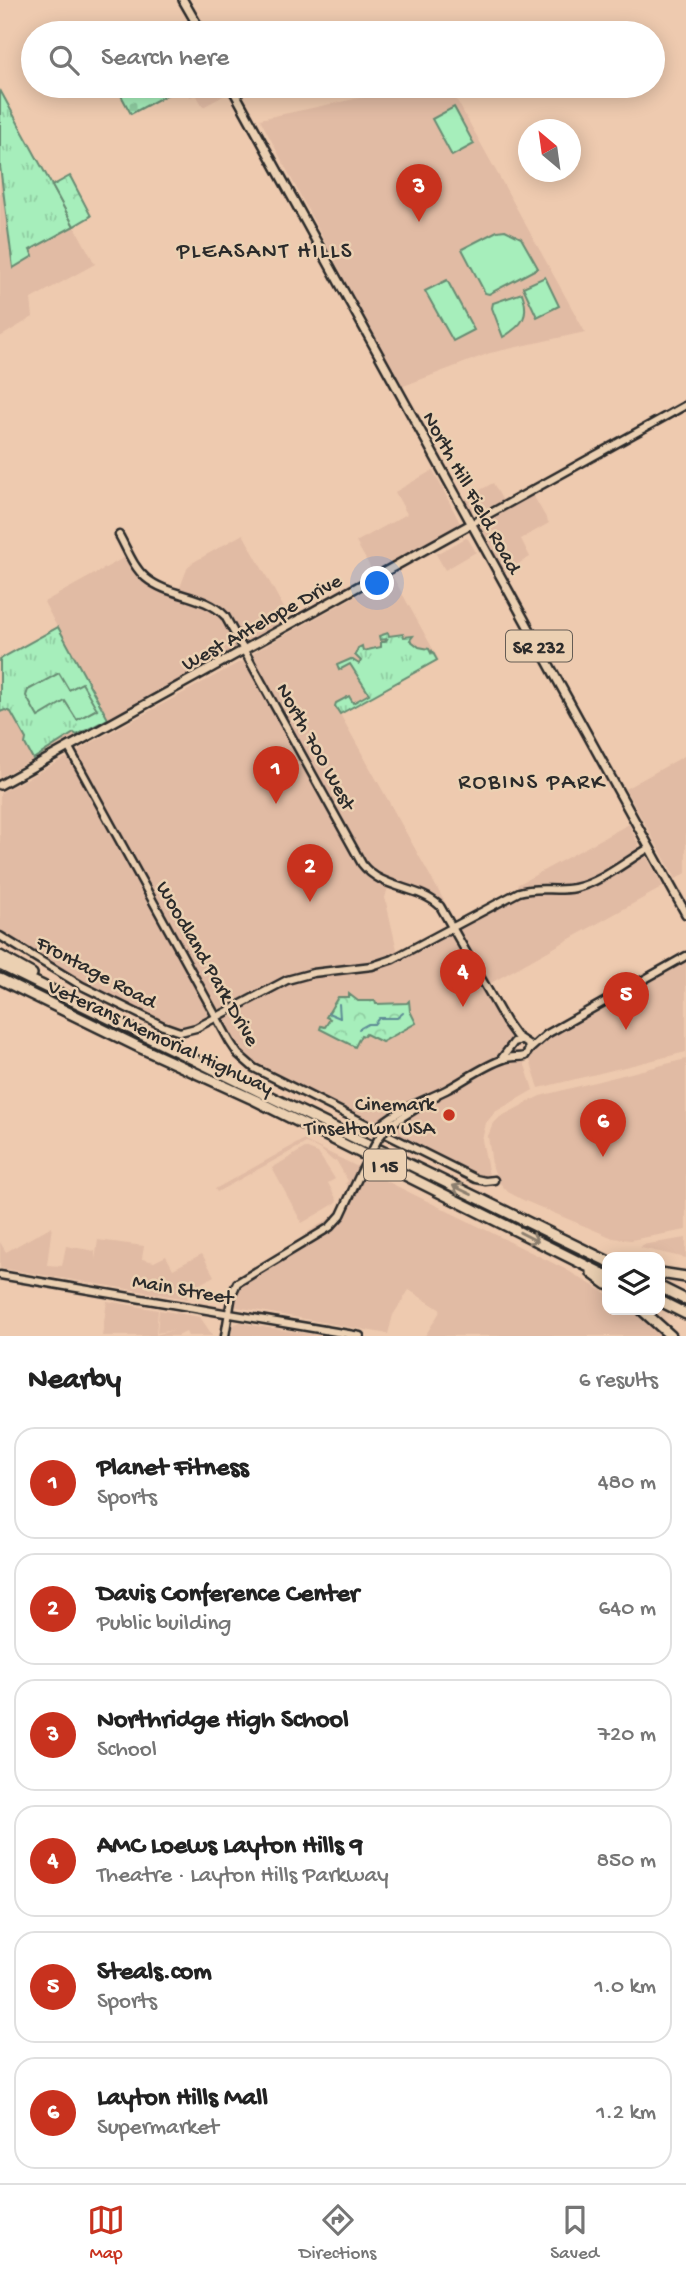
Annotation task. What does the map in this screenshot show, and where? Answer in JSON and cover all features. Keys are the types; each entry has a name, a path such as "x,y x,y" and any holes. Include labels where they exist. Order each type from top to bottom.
{"highway":[{"path":"0,956 46,982 62,995"},
{"name":"Veterans Memorial Highway","path":"0,965 602,1256"},
{"name":"Veterans Memorial Highway","path":"0,979 255,1100 602,1274"},
{"path":"0,985 130,1046 141,1048"},
{"path":"564,1255 602,1281"},
{"path":"665,1274 686,1277"},
{"path":"665,1290 686,1300"},
{"path":"665,1304 686,1314"},
{"path":"648,1315 671,1336"}],"main road":[{"path":"183,0 195,21"},
{"name":"North Hill Field Road","path":"238,98 686,914"},
{"name":"West Antelope Drive","path":"0,785 471,524"}],"street":[{"name":"West Antelope Drive","path":"471,524 686,405"},
{"name":"North 700 West","path":"119,535 136,567 152,582 209,603 225,616 363,866 384,882 431,898 445,912 506,1022"},
{"name":"Woodland Park Drive","path":"69,748 238,1054 254,1068 375,1130 476,1179 494,1180"},
{"path":"216,1017 287,980 313,973 358,969 407,953 519,892 535,888 565,889 582,886 649,848"},
{"name":"Frontage Road","path":"0,936 82,986 168,1028 180,1032 194,1029 216,1017"},
{"path":"225,1336 232,1292 241,1280 334,1224 377,1139 388,1126 498,1061 526,1055 547,1034 686,956"},
{"path":"506,1022 515,1035 528,1045 529,1051"},
{"path":"506,1022 513,1053 518,1057"},
{"path":"498,1061 517,1040 547,1034"},
{"path":"375,1130 387,1119 444,1091"},
{"name":"Main Street","path":"0,1275 360,1336"}],"shaded area":[{"path":"0,90 95,264 31,299 33,317 0,337"},
{"path":"198,98 220,98 203,107"},
{"path":"359,98 456,98 585,332 490,353 401,387 260,119"},
{"path":"433,470 460,523 373,572 356,542 407,514 395,492"},
{"path":"493,483 503,501 478,513 471,511 464,499"},
{"path":"533,495 549,523 521,539 530,557 504,572 481,526"},
{"path":"243,534 290,619 246,642 231,619 217,605 179,590 192,563"},
{"path":"466,538 476,552 445,570 436,554"},
{"path":"127,556 138,575 148,583 213,610 223,620 236,649 0,777 0,659 57,627 44,602"},
{"path":"393,577 439,660 340,714 448,908 431,894 387,879 375,873 365,863 261,675 253,655"},
{"path":"240,662 245,662 251,669 351,853 361,868 388,887 385,898 398,954 365,964 295,974 224,1009 217,1009 78,753 80,749"},
{"path":"686,755 686,873 676,879 625,789"},
{"path":"65,758 70,759 208,1012 207,1019 184,1028 169,1025 78,980 0,930 0,793"},
{"path":"629,824 640,848 593,878 574,885 518,888 517,885"},
{"path":"643,855 647,857 663,887 489,984 460,927 521,894 569,892 587,888"},
{"path":"449,933 455,935 512,1041 501,1057 377,1124 351,1114 251,1061 239,1047 224,1021 225,1016 285,984 309,977 387,965"},
{"path":"686,960 686,1052 539,1088 529,1057 546,1038"},
{"path":"686,1059 686,1230 631,1240 613,1238 523,1200 508,1192 498,1181 492,1165 488,1136 493,1124 500,1117 540,1096"},
{"path":"504,1060 524,1062 533,1090 495,1112 486,1123 482,1140 489,1175 487,1179 387,1133 399,1122"},
{"path":"303,1140 360,1168 340,1209 326,1227 312,1234 308,1232 333,1216 350,1186 345,1184 348,1181 336,1160 333,1161 321,1150 306,1143 217,1192 215,1189"},
{"path":"305,1148 318,1153 332,1174 335,1179 328,1183 337,1200 302,1223 272,1168"},
{"path":"366,1171 565,1269 602,1291 602,1315 637,1315 661,1336 425,1336 441,1310 409,1290 393,1315 388,1334 237,1307 236,1294 243,1284 324,1237 344,1217"},
{"path":"52,1226 47,1265 62,1266 66,1246 95,1251 95,1260 98,1240 144,1246 142,1259 154,1262 166,1256 173,1269 202,1254 214,1276 186,1292 188,1299 0,1268 0,1242 6,1252"},
{"path":"686,1238 686,1258 641,1248 642,1245"},
{"path":"107,1301 158,1310 156,1335 173,1330 157,1333 159,1310 200,1317 213,1336 188,1336 186,1332 178,1336 102,1336"},
{"path":"240,1322 322,1336 231,1336 233,1325"}],"green space":[{"path":"0,90 74,226 30,250 33,256 13,268 0,166"},
{"path":"122,98 161,98 131,114"},
{"path":"454,107 474,144 452,156 432,119"},
{"path":"70,176 91,216 74,226 52,186"},
{"path":"505,230 521,238 538,268 489,294 485,293 462,249 497,231"},
{"path":"545,277 559,306 537,317 523,287"},
{"path":"447,280 474,330 453,341 425,291"},
{"path":"522,293 525,308 523,319 503,337 492,308 493,303"},
{"path":"58,627 108,719 77,735 74,733 33,759 25,744 26,739 11,712 0,712 0,659"},
{"path":"388,633 389,636 413,636 410,640 419,647 429,649 431,653 432,651 437,660 340,714 336,703 349,696 353,703 369,694 350,664 339,670 337,665 351,659 359,664 361,661 355,655 358,648 362,646 363,651 381,647 381,642 387,639 380,640 379,636"},
{"path":"59,673 69,690 82,683 97,709 77,720 65,701 38,717 26,696 28,690"},
{"path":"349,994 358,1001 375,1001 376,1004 409,1001 416,1023 382,1042 366,1034 361,1035 355,1047 320,1029 321,1026 325,1027 330,1019 326,1017 338,997 349,997"}],"waterway":[{"path":"339,1004 340,1018"},
{"path":"328,1013 340,1018"},
{"path":"359,1029 374,1024 379,1018 397,1018 403,1013"}],"place":[{"name":"Northridge High School","path":"419,222"},
{"name":"Planet Fitness","path":"276,804"},
{"name":"Davis Conference Center","path":"310,902"},
{"name":"AMC Loews Layton Hills 9","path":"463,1007"},
{"name":"Steals.com","path":"626,1030"},
{"name":"Cinemark Tinseltown USA","path":"449,1115"},
{"name":"Layton Hills Mall","path":"603,1157"}],"district":[{"name":"PLEASANT HILLS","path":"265,249"},
{"name":"ROBINS PARK","path":"532,780"}]}
